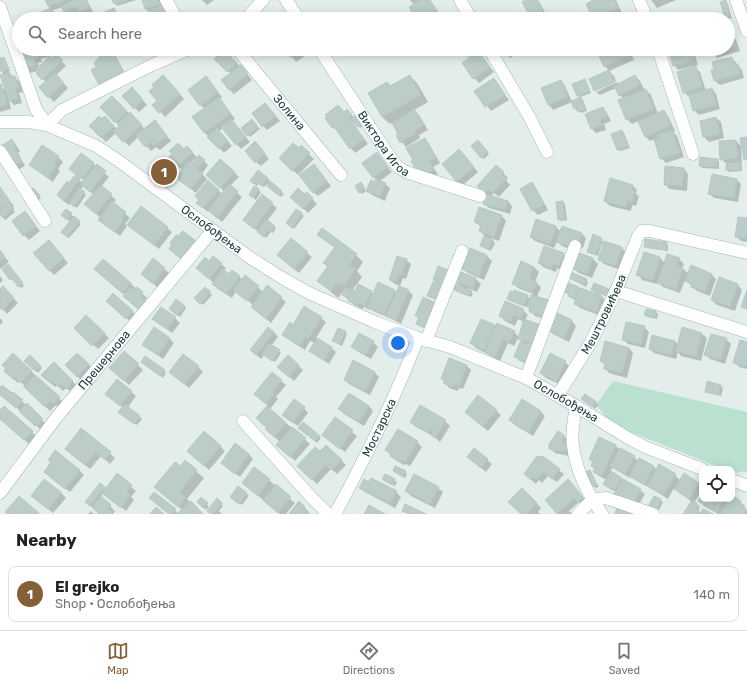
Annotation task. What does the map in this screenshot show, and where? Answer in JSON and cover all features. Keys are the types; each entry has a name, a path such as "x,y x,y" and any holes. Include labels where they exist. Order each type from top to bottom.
{"street":[{"path":"166,0 173,12"},
{"path":"252,12 263,0"},
{"path":"286,0 294,12"},
{"path":"460,0 467,12"},
{"path":"639,0 644,12"},
{"path":"736,0 747,30"},
{"path":"0,6 12,40"},
{"path":"17,56 36,109 47,125 62,110 173,56"},
{"name":"Золина","path":"243,56 341,175"},
{"name":"Виктора Игоа","path":"324,56 398,167 406,172 480,196"},
{"path":"493,56 530,118 547,152"},
{"path":"660,56 693,154"},
{"name":"Ослобођења","path":"0,122 28,122 47,125 96,146 119,161 249,258 310,293 377,323 450,347 526,378 558,395 645,447 699,468"},
{"path":"0,151 45,221"},
{"name":"Прешернова","path":"0,493 56,418 212,231"},
{"name":"Мештровићева","path":"558,395 591,342 616,291 638,236 642,231 650,231 747,253"},
{"path":"526,378 575,246"},
{"path":"422,339 462,251"},
{"path":"616,291 747,332"},
{"name":"Мостарска","path":"335,514 386,416 404,374 422,339"},
{"path":"576,406 573,430 573,446 576,463 592,500 602,514"},
{"path":"243,421 328,514"},
{"path":"735,481 747,486"},
{"path":"578,514 592,500 606,498 653,514"}],"green space":[{"path":"613,381 747,412 747,472 743,471 735,473 735,466 716,466 623,429 605,416 596,405"}],"building":[{"path":"45,0 66,0 48,6"},
{"path":"73,0 86,0 89,7 79,12 76,6 64,12 61,6"},
{"path":"112,0 128,0 114,4"},
{"path":"142,0 158,0 160,4 145,9"},
{"path":"421,0 430,0 438,12 412,12 409,7"},
{"path":"525,0 537,0 543,12 528,12 522,2"},
{"path":"593,0 614,0 618,8 610,12 590,12 586,4"},
{"path":"726,0 729,12 723,12 720,2"},
{"path":"163,5 166,12 150,12 149,10"},
{"path":"51,8 53,12 41,12"},
{"path":"114,8 116,12 105,12"},
{"path":"20,56 38,56 34,59 36,65 24,69"},
{"path":"50,56 52,58 54,56 58,56 63,60 42,80 36,73 38,72 36,69"},
{"path":"100,56 114,56 123,73 99,85 91,70 96,67 94,63"},
{"path":"217,56 230,56 237,63 227,72 214,59"},
{"path":"471,56 482,56 490,67 473,79 462,63"},
{"path":"599,56 628,56 604,67"},
{"path":"670,56 693,56 694,60 673,66"},
{"path":"4,57 9,69 1,72 0,58"},
{"path":"732,57 734,65 738,64 740,74 714,81 711,70 714,69 712,62"},
{"path":"241,65 248,74 229,90 221,80"},
{"path":"696,66 702,87 683,93 677,72"},
{"path":"609,70 615,82 594,91 589,79"},
{"path":"9,72 11,77 15,76 19,87 15,89 18,98 9,101 0,75"},
{"path":"55,73 64,83 48,98 39,87"},
{"path":"163,75 180,94 159,113 152,105 157,101 149,91 154,87 152,85"},
{"path":"410,75 421,95 382,117 368,93 387,82 390,86"},
{"path":"635,75 640,85 619,96 614,86"},
{"path":"206,76 218,92 200,106 188,90"},
{"path":"494,78 505,95 485,107 474,91"},
{"path":"585,79 590,91 577,96 572,84"},
{"path":"561,80 568,97 548,105 541,88"},
{"path":"0,84 7,104 0,107"},
{"path":"132,87 143,100 134,109 122,96"},
{"path":"712,88 716,105 693,111 689,94"},
{"path":"646,89 654,109 626,120 618,100"},
{"path":"112,96 127,111 115,123 100,107"},
{"path":"219,97 231,114 204,133 192,117"},
{"path":"581,97 586,109 578,112 577,108 574,109 571,101"},
{"path":"265,103 276,116 262,127 252,113"},
{"path":"338,105 344,112 347,109 352,115 349,118 364,139 350,149 334,127 332,128 325,118 327,117 325,115"},
{"path":"603,107 607,116 600,119 602,125 591,129 585,114"},
{"path":"414,109 424,125 415,130 416,133 400,143 396,135 398,134 392,123"},
{"path":"664,110 671,126 645,137 638,121"},
{"path":"130,112 142,125 123,142 113,131 119,126 117,124"},
{"path":"356,115 362,123 357,127 351,118"},
{"path":"99,116 102,119 105,116 114,126 101,138 89,126"},
{"path":"716,117 720,134 703,137 700,121"},
{"path":"231,119 246,137 236,145 221,127"},
{"path":"252,119 258,127 247,136 241,128"},
{"path":"155,120 167,136 154,146 151,142 145,147 136,135"},
{"path":"217,128 228,141 219,149 207,137"},
{"path":"622,130 628,146 617,150 611,134"},
{"path":"672,130 680,153 660,159 654,139 659,137 658,134"},
{"path":"747,137 747,159 744,160 740,138"},
{"path":"425,138 436,158 429,162 434,169 420,177 406,148"},
{"path":"12,139 16,146 14,148 22,161 14,165 1,146"},
{"path":"478,140 488,152 481,158 471,146"},
{"path":"736,140 738,158 720,160 719,141"},
{"path":"255,141 265,153 255,163 245,151"},
{"path":"178,143 184,149 187,146 193,152 177,167 168,158 172,154 169,151"},
{"path":"293,143 299,148 301,145 310,153 292,171 279,158"},
{"path":"42,145 59,156 54,164 56,166 48,178 29,165"},
{"path":"459,149 474,167 457,182 442,164"},
{"path":"377,152 388,167 373,178 362,163"},
{"path":"81,153 94,163 82,179 69,169"},
{"path":"199,155 205,160 197,169 203,174 191,189 176,178 188,162 191,165"},
{"path":"700,157 718,159 717,167 699,166"},
{"path":"220,159 235,172 220,188 206,175"},
{"path":"164,162 174,171 164,183 154,174"},
{"path":"740,162 741,170 726,170 726,163"},
{"path":"97,164 106,171 90,192 80,184"},
{"path":"314,164 327,181 313,193 299,175"},
{"path":"496,165 504,172 502,175 506,179 493,193 489,189 485,193 477,186"},
{"path":"665,166 684,168 682,186 664,185"},
{"path":"258,170 268,178 262,186 256,182 254,184 250,181"},
{"path":"712,174 737,179 734,198 708,194"},
{"path":"75,175 80,179 64,201 57,195 67,181 69,183"},
{"path":"610,178 633,185 632,190 635,191 632,202 628,201 626,207 604,201"},
{"path":"376,179 386,183 380,197 366,191 371,180 375,182"},
{"path":"208,180 219,190 203,208 196,203 199,200 195,196"},
{"path":"270,181 282,191 279,196 267,186"},
{"path":"361,182 365,189 359,193 355,186"},
{"path":"532,182 544,205 532,211 520,189"},
{"path":"229,184 238,191 217,218 208,210"},
{"path":"101,185 112,194 96,214 84,204"},
{"path":"254,186 259,189 253,198 249,195"},
{"path":"0,187 10,201 0,209"},
{"path":"33,188 40,195 35,200 29,193"},
{"path":"79,188 85,192 74,207 69,202"},
{"path":"298,188 304,194 307,192 313,198 303,209 290,197"},
{"path":"262,194 273,203 254,229 243,220"},
{"path":"486,194 508,201 505,210 483,204"},
{"path":"112,201 126,212 121,219 123,221 115,232 98,220"},
{"path":"563,201 565,219 558,220 556,202"},
{"path":"9,203 14,209 3,218 0,215 0,211"},
{"path":"141,206 168,227 154,245 127,225"},
{"path":"479,207 502,215 494,237 479,231 481,225 474,222"},
{"path":"66,209 72,213 67,220 61,215"},
{"path":"296,209 302,213 292,228 286,223"},
{"path":"25,211 36,226 23,236 12,221"},
{"path":"74,216 80,221 67,237 61,232"},
{"path":"738,217 747,218 747,239 735,237"},
{"path":"266,219 275,226 270,232 268,231 264,237 257,232"},
{"path":"536,219 556,226 550,244 530,237"},
{"path":"562,226 582,233 578,244 570,241 568,246 556,242"},
{"path":"322,228 357,254 349,265 356,269 344,285 341,282 338,286 336,284 331,291 317,281 328,266 323,263 335,247 317,235"},
{"path":"183,231 196,241 181,259 169,249 172,244 170,243 176,235 178,236"},
{"path":"593,234 602,238 596,255 587,252"},
{"path":"484,236 493,240 489,249 480,246"},
{"path":"291,238 308,252 294,269 277,255"},
{"path":"645,239 667,242 666,250 644,247"},
{"path":"49,240 64,258 49,271 33,253"},
{"path":"604,241 622,247 616,266 598,260"},
{"path":"544,246 564,253 559,266 553,264 551,268 538,263"},
{"path":"470,248 487,255 479,276 462,269"},
{"path":"0,250 5,257 0,261"},
{"path":"644,252 660,257 653,280 636,275"},
{"path":"579,253 593,258 587,274 573,269"},
{"path":"667,254 680,258 677,265 683,268 676,289 657,283"},
{"path":"213,256 222,263 209,279 196,268 205,257 209,261"},
{"path":"397,256 407,259 401,275 398,274 396,282 389,280"},
{"path":"153,258 165,268 153,284 141,274"},
{"path":"103,259 131,283 122,293 94,269"},
{"path":"521,261 534,267 529,279 537,282 532,292 512,284"},
{"path":"8,264 23,283 18,287 12,278 10,280 2,269"},
{"path":"691,265 712,274 705,292 691,287 692,284 685,281"},
{"path":"438,266 448,270 443,284 433,280"},
{"path":"223,269 229,274 232,270 240,276 226,294 212,284"},
{"path":"456,270 476,278 473,288 452,280"},
{"path":"571,272 587,279 584,285 569,278"},
{"path":"245,275 259,286 247,301 233,290"},
{"path":"719,277 738,284 730,307 711,300"},
{"path":"378,282 395,290 385,314 367,307"},
{"path":"433,282 443,286 438,300 427,296"},
{"path":"566,282 579,287 575,299 562,291"},
{"path":"594,283 609,289 607,296 591,290"},
{"path":"358,284 372,291 365,306 348,301 349,298 342,295 345,287 355,291"},
{"path":"456,284 472,291 469,296 454,290"},
{"path":"267,285 282,297 266,319 251,307"},
{"path":"3,286 14,298 2,310 0,308 0,289"},
{"path":"399,286 409,290 396,320 386,316"},
{"path":"130,287 134,290 137,287 143,292 140,296 146,301 139,310 123,296"},
{"path":"205,287 211,292 200,304 194,298"},
{"path":"580,288 602,296 596,312 574,304"},
{"path":"514,290 528,295 524,306 507,299 510,291 513,292"},
{"path":"747,290 747,309 741,307"},
{"path":"113,293 133,311 126,319 106,301"},
{"path":"531,295 549,300 544,316 529,312 530,308 527,307"},
{"path":"423,297 436,303 425,328 416,324 419,317 415,316"},
{"path":"176,299 185,306 177,315 169,309"},
{"path":"505,301 524,309 520,318 513,315 511,322 499,316"},
{"path":"304,306 322,317 308,339 305,337 300,346 282,335 290,322 293,325"},
{"path":"161,307 176,317 167,329 152,319"},
{"path":"646,309 656,311 655,318 644,315"},
{"path":"555,312 572,320 564,338 547,330"},
{"path":"86,315 105,333 92,346 74,328"},
{"path":"481,319 495,325 484,350 470,343"},
{"path":"524,319 541,325 535,344 518,339"},
{"path":"626,322 645,326 641,344 622,340"},
{"path":"497,323 515,331 509,342 503,339 495,357 485,352"},
{"path":"154,327 170,338 158,355 142,345"},
{"path":"268,327 274,332 256,355 250,350"},
{"path":"682,327 702,333 696,357 676,351"},
{"path":"338,328 346,331 340,344 332,341"},
{"path":"359,333 374,341 366,355 351,347"},
{"path":"711,334 727,338 721,360 704,355"},
{"path":"652,335 675,341 671,355 649,349"},
{"path":"317,338 332,347 324,360 309,351"},
{"path":"740,340 747,342 747,367 733,363"},
{"path":"605,341 629,348 622,373 604,369 605,363 600,361"},
{"path":"520,342 533,347 527,362 514,357"},
{"path":"269,343 280,350 272,361 262,354"},
{"path":"124,351 139,364 124,381 109,368"},
{"path":"13,353 32,371 21,383 15,377 13,379 4,371 6,368 2,365"},
{"path":"77,353 89,364 77,377 65,365"},
{"path":"550,353 566,361 556,381 540,373"},
{"path":"183,354 199,366 184,384 169,372"},
{"path":"30,355 41,366 35,371 24,361"},
{"path":"288,355 299,365 289,377 277,367"},
{"path":"145,356 165,370 160,376 141,362"},
{"path":"449,358 467,365 459,386 454,384 453,387 443,383 445,380 441,379"},
{"path":"353,360 375,372 366,391 344,380"},
{"path":"54,362 73,381 66,389 61,384 58,387 52,381 50,383 41,375"},
{"path":"272,372 282,380 272,392 274,394 266,404 254,394"},
{"path":"35,375 60,397 54,404 50,401 45,407 24,387"},
{"path":"117,379 132,391 120,406 105,394"},
{"path":"707,381 721,385 719,395 705,392"},
{"path":"2,385 23,400 16,408 0,395 0,388"},
{"path":"349,393 369,406 359,422 338,409"},
{"path":"585,394 597,402 593,407 581,399"},
{"path":"478,395 497,410 483,427 465,412"},
{"path":"294,399 305,407 293,423 282,415"},
{"path":"522,399 541,411 528,432 509,420"},
{"path":"27,403 43,419 35,426 19,411"},
{"path":"125,404 140,416 134,424 118,412"},
{"path":"420,405 446,420 435,438 431,435 433,431 430,429 428,433 410,422"},
{"path":"4,406 33,431 24,440 0,419 0,410"},
{"path":"267,406 286,423 274,437 256,418"},
{"path":"335,417 353,430 340,449 322,435"},
{"path":"303,422 320,436 315,441 298,428"},
{"path":"292,427 306,438 290,457 276,445"},
{"path":"81,428 111,452 105,460 96,452 85,465 65,449"},
{"path":"398,429 418,441 405,462 401,460 399,462 390,456 391,454 385,450"},
{"path":"204,431 221,446 204,466 187,451"},
{"path":"558,431 564,435 562,443 567,446 565,452 549,449 549,444"},
{"path":"599,437 616,445 602,476 593,472 595,468 591,466 593,461 589,459"},
{"path":"235,443 249,454 235,474 221,463"},
{"path":"326,445 342,460 331,470 326,465 312,480 297,466 315,447 320,451"},
{"path":"474,448 488,459 481,468 467,457"},
{"path":"620,448 635,456 625,474 610,466"},
{"path":"55,450 80,470 65,489 44,472 51,462 48,460"},
{"path":"537,456 544,457 560,469 552,479 543,472 537,479 533,476 531,480 524,474"},
{"path":"639,458 654,466 645,484 629,476"},
{"path":"185,460 197,470 180,492 186,497 178,507 154,487 175,462 181,466"},
{"path":"659,464 676,474 663,495 647,486"},
{"path":"395,466 406,471 403,477 393,471"},
{"path":"254,467 270,479 258,496 242,483"},
{"path":"590,470 597,485 593,487 585,472"},
{"path":"611,471 622,478 614,491 603,484"},
{"path":"117,473 132,485 127,492 130,495 121,508 102,493"},
{"path":"684,473 699,483 689,499 674,489"},
{"path":"385,474 395,479 392,485 382,479"},
{"path":"414,474 439,487 430,504 405,491"},
{"path":"371,478 397,491 390,504 359,488 364,479 369,482"},
{"path":"44,479 62,493 48,509 31,496"},
{"path":"568,479 583,497 578,502 574,498 557,514 545,500"},
{"path":"623,479 641,489 632,504 614,494"},
{"path":"100,483 105,487 90,506 85,502"},
{"path":"276,484 291,497 278,513 263,500"},
{"path":"238,486 247,493 239,504 230,497"},
{"path":"522,488 537,503 527,514 521,514 508,502"},
{"path":"154,492 176,509 172,514 169,514 149,498"},
{"path":"19,496 39,514 7,514 5,512"},
{"path":"101,496 111,505 108,509 113,512 111,514 99,514 92,507"},
{"path":"654,496 661,499 657,509 649,505"},
{"path":"201,497 208,503 203,508 197,502"},
{"path":"735,497 741,501 739,504 746,509 743,514 724,514 721,512 727,502 735,502"},
{"path":"217,498 222,503 213,514 211,514 207,511"},
{"path":"692,500 698,505 696,508 699,510 696,514 683,514"},
{"path":"191,501 203,514 177,514"},
{"path":"299,501 305,507 303,509 309,514 289,514"},
{"path":"700,502 723,502 717,512"},
{"path":"405,504 426,514 410,514 402,511"},
{"path":"369,505 385,514 364,514"},
{"path":"156,507 164,514 150,514"},
{"path":"617,507 635,514 615,514"},
{"path":"703,509 713,514 700,514"}],"place":[{"name":"El grejko","path":"164,172"}]}
